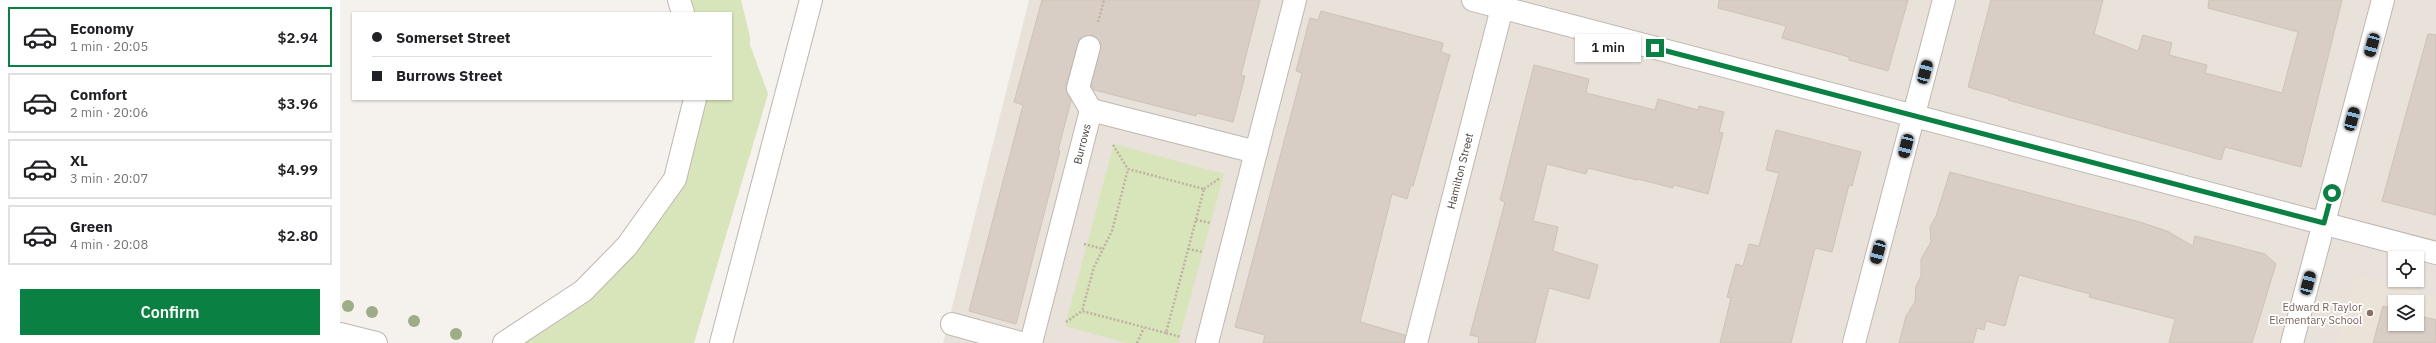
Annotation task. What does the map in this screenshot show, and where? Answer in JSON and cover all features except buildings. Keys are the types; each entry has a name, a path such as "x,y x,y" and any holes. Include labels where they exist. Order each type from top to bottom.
{"street":[{"path":"679,0 683,12"},
{"path":"720,343 811,0"},
{"path":"1207,343 1295,0"},
{"path":"1473,0 1503,4 1914,116 2436,253"},
{"path":"1854,343 1944,0"},
{"path":"2292,343 2383,0"},
{"name":"Hamilton Street","path":"1416,343 1503,4"},
{"path":"1089,47 1078,88 1091,110"},
{"path":"504,343 583,291 627,246 675,179 695,100"},
{"name":"Burrows","path":"1031,343 1091,110 1256,152"},
{"path":"952,324 1021,343"},
{"path":"340,334 376,343"}],"path":[{"path":"1128,169 1204,190 1166,333 1144,328 1082,312 1094,267 1112,231 1128,169"},
{"path":"1137,343 1144,328"}],"shaded area":[{"path":"1029,0 2436,0 2436,343 943,343"},
{"name":"Edward R Taylor Elementary School","path":"2355,275 2388,284 2388,287 2399,287 2436,297 2436,343 2337,343"}],"green space":[{"path":"689,0 741,0 750,37 750,45 768,94 694,343 520,343 598,291 642,244 683,182 704,100 732,100 732,12 694,12"},
{"path":"1114,144 1224,174 1178,343 1127,343 1065,326"}],"place":[{"name":"Edward R Taylor Elementary School","path":"2370,313"}],"route":[{"path":"1655,48 2324,223 2332,193"}]}
